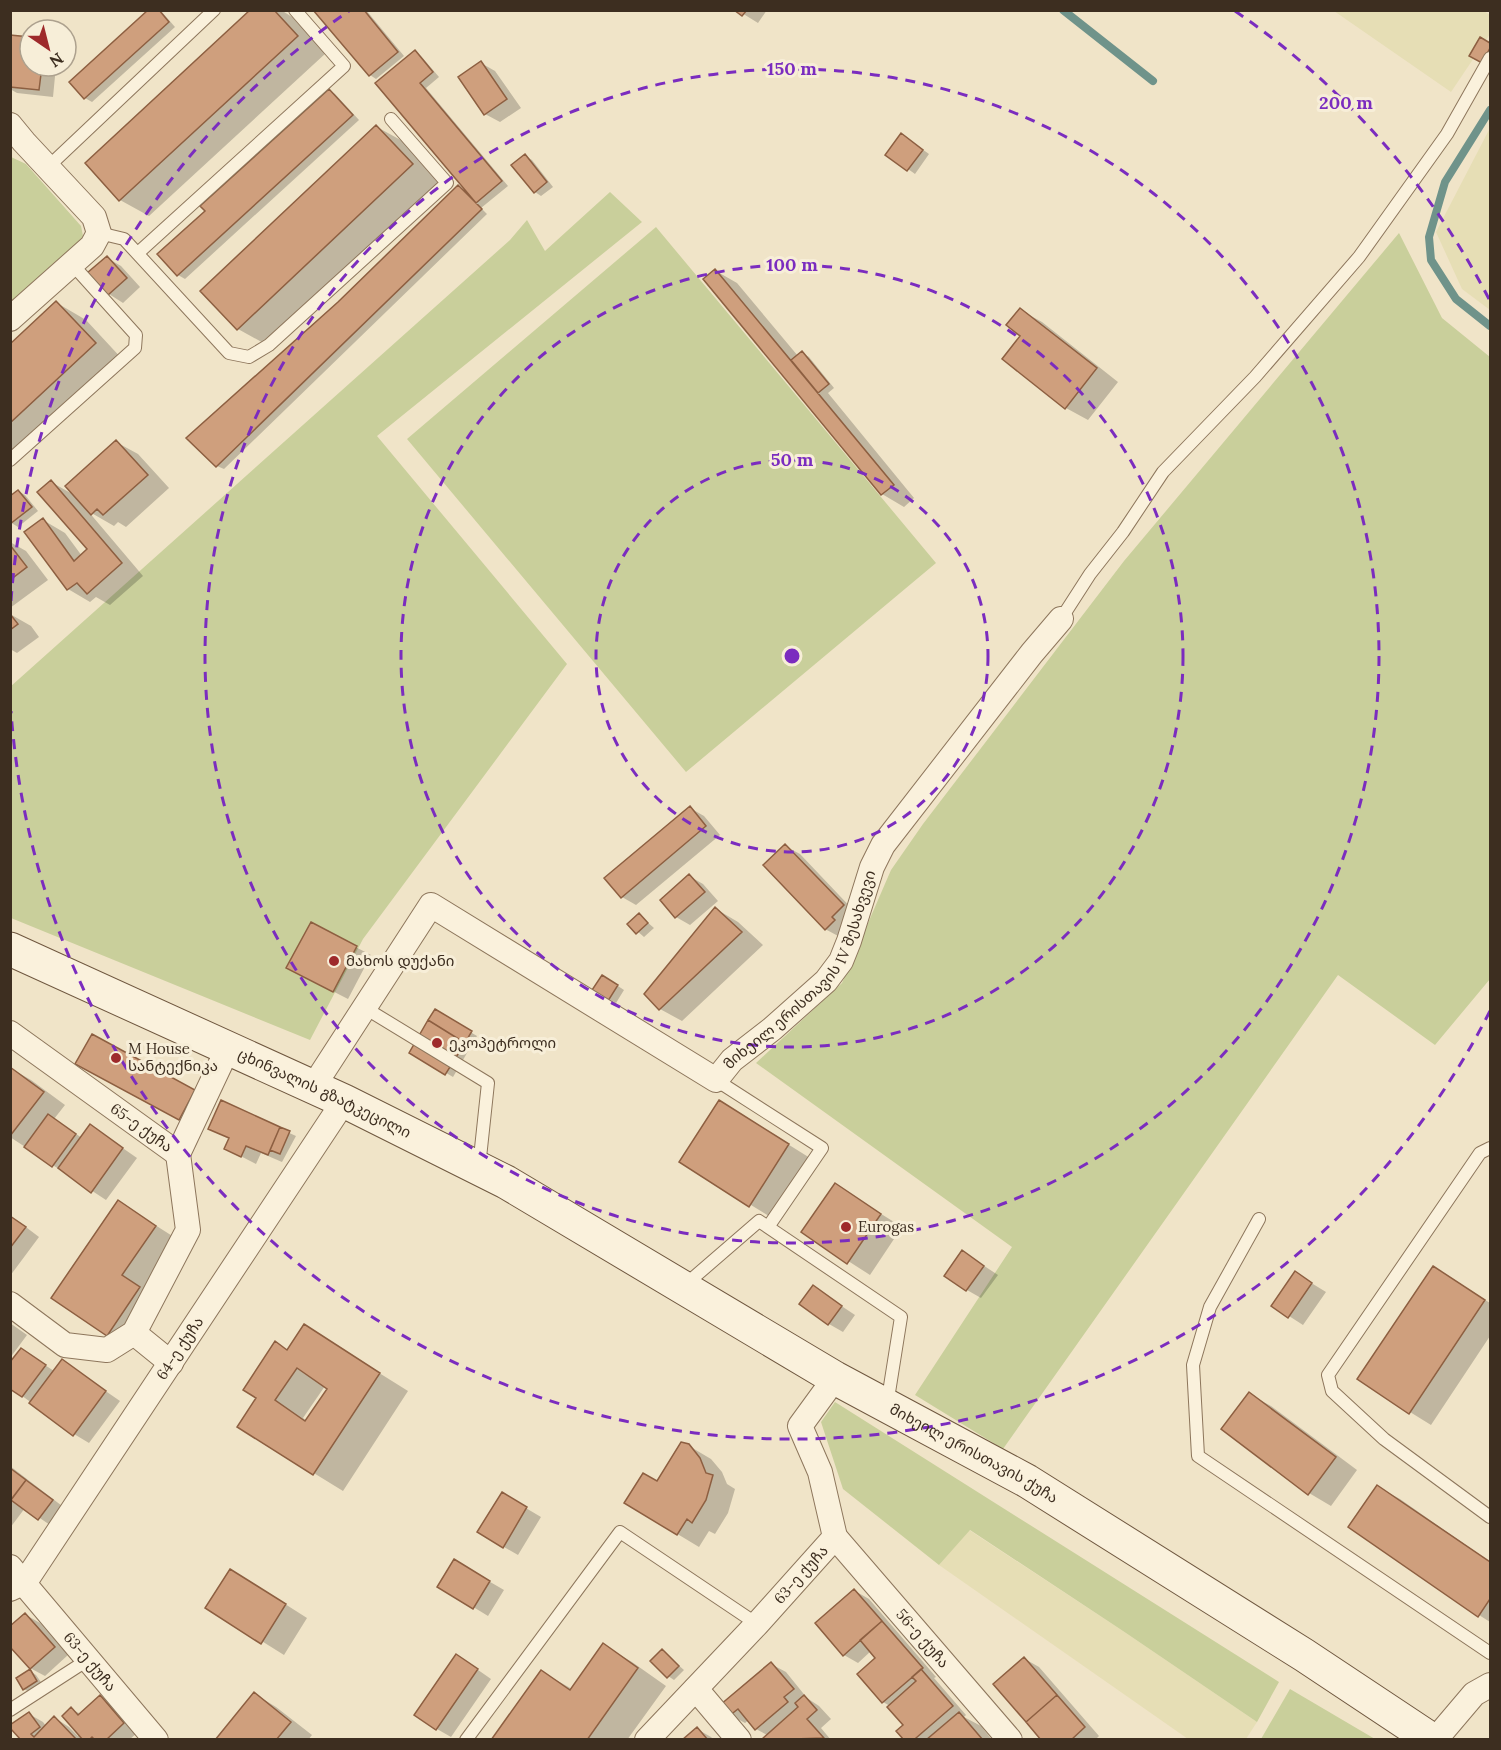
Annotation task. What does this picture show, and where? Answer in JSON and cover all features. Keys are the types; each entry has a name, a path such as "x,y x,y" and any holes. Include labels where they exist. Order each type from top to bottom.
{"main road":[{"name":"ცხინვალის გზატკეცილი","path":"10,949 344,1101 492,1175"},
{"name":"მიხეილ ერისთავის ქუჩა","path":"492,1175 835,1378 1027,1481 1304,1655 1433,1740"}],"street":[{"path":"10,319 92,246 99,233 94,217 15,135"},
{"name":"მიხეილ ერისთავის IV შესახვევი","path":"313,1087 431,905 716,1080 732,1060 800,1006 841,961 872,867 880,850 912,806 1061,619"},
{"name":"65-ე ქუჩა","path":"10,1033 178,1154 228,1048"},
{"name":"64-ე ქუჩა","path":"15,1579 171,1363 344,1101"},
{"path":"10,1304 65,1344 107,1350 134,1333 188,1230 178,1154"},
{"path":"134,1333 171,1363"},
{"name":"63-ე ქუჩა","path":"647,1740 757,1624 835,1537 820,1472 800,1425 835,1378"},
{"name":"56-ე ქუჩა","path":"835,1537 1010,1740"},
{"name":"63-ე ქუჩა","path":"15,1579 89,1659 156,1740"},
{"path":"1433,1740 1474,1694 1491,1685"},
{"path":"696,1689 739,1740"}],"lane":[{"path":"48,167 214,10"},
{"path":"138,253 344,66 295,10"},
{"path":"1061,619 1090,574 1123,532 1163,472 1255,377 1359,257 1447,134 1491,58"},
{"path":"99,233 124,239 229,353 249,357 269,345 447,183 391,119"},
{"path":"10,460 135,348 136,335 72,264"},
{"path":"364,1008 488,1083 492,1175"},
{"path":"716,1080 822,1148 768,1227"},
{"path":"1491,1148 1480,1153 1328,1375 1332,1391 1384,1439 1491,1517"},
{"path":"1259,1219 1210,1307 1193,1365 1198,1456 1491,1653"},
{"path":"683,1286 759,1221 901,1317 887,1406"},
{"path":"466,1740 620,1532 757,1624"},
{"path":"10,1710 89,1659"}],"shaded area":[{"path":"1334,11 1484,11 1490,15 1490,34 1451,92"},
{"path":"1490,128 1490,310 1462,289 1436,232"},
{"path":"969,1530 1257,1722 1246,1739 1188,1739 939,1565"}],"green space":[{"path":"11,157 26,164 81,226 83,236 81,246 11,313"},
{"path":"610,192 642,222 377,436 567,664 363,939 310,1040 11,918 10,687 510,240 527,220 545,251"},
{"path":"656,227 936,563 686,772 407,439"},
{"path":"1399,233 1442,318 1490,357 1490,979 1435,1045 1338,975 1003,1449 915,1395 1012,1247 756,1063 842,983 891,870 923,824 1124,561"},
{"path":"835,1402 1279,1682 1257,1722 970,1530 939,1565 843,1489 821,1422"},
{"path":"1290,1689 1375,1739 1261,1739"}],"building":[{"path":"148,10 159,10 169,22 84,99 69,82 73,78 78,78 78,74"},
{"path":"250,10 274,10 298,36 119,201 85,163"},
{"path":"313,10 364,10 398,52 369,76"},
{"path":"734,10 747,10 742,16"},
{"path":"10,35 18,36 18,78 40,78 39,90 10,87"},
{"path":"1480,37 1490,43 1490,48 1482,63 1469,56"},
{"path":"415,50 433,72 420,83 502,181 476,203 375,83"},
{"path":"481,61 507,99 484,115 458,77"},
{"path":"329,89 353,115 177,276 157,254 205,211 200,206"},
{"path":"376,125 413,164 237,330 200,291"},
{"path":"901,133 923,150 907,171 885,155"},
{"path":"525,154 547,182 534,193 511,165"},
{"path":"458,185 482,209 216,467 186,438 338,302"},
{"path":"107,256 127,278 108,295 87,273"},
{"path":"715,269 894,485 881,495 703,279"},
{"path":"56,301 96,343 10,423 10,344"},
{"path":"1020,308 1097,368 1065,409 1002,359 1020,336 1006,325"},
{"path":"802,351 829,384 818,393 791,360"},
{"path":"116,440 148,475 103,515 97,509 91,515 65,486"},
{"path":"51,480 122,563 87,594 77,583 67,590 24,532 43,518 74,561 87,549 37,492"},
{"path":"18,490 32,507 10,524 10,496"},
{"path":"10,545 27,567 10,580"},
{"path":"10,614 18,624 10,630"},
{"path":"690,806 706,826 621,898 604,878"},
{"path":"785,844 844,905 832,917 835,920 825,930 763,865"},
{"path":"689,874 705,892 675,918 660,900"},
{"path":"715,907 742,932 659,1010 644,994"},
{"path":"639,913 648,923 636,934 627,924"},
{"path":"311,922 357,946 333,992 286,968"},
{"path":"602,975 618,985 608,1001 592,990"},
{"path":"435,1009 472,1031 465,1043 428,1020"},
{"path":"428,1020 465,1043 445,1075 409,1053"},
{"path":"92,1034 195,1090 179,1120 75,1064"},
{"path":"10,1067 44,1092 10,1136"},
{"path":"221,1100 280,1127 268,1155 246,1146 241,1157 224,1149 229,1138 208,1129"},
{"path":"719,1100 789,1144 749,1207 679,1162"},
{"path":"48,1114 76,1134 52,1167 24,1147"},
{"path":"90,1124 123,1148 91,1193 58,1168"},
{"path":"280,1127 290,1131 280,1154 270,1150"},
{"path":"835,1183 881,1214 847,1264 801,1232"},
{"path":"118,1200 156,1226 122,1275 140,1287 107,1336 51,1298"},
{"path":"10,1216 26,1227 10,1248"},
{"path":"962,1250 984,1266 966,1291 944,1276"},
{"path":"1433,1266 1485,1300 1409,1414 1357,1379"},
{"path":"1295,1271 1312,1283 1288,1318 1271,1306"},
{"path":"813,1285 842,1306 828,1325 799,1304"},
{"path":"304,1324 380,1373 313,1475 237,1427 256,1398 243,1390 275,1341 287,1350","holes":["297,1368 327,1389 305,1421 275,1400"]},
{"path":"21,1348 46,1365 22,1397 10,1389 10,1362"},
{"path":"62,1359 106,1391 73,1436 29,1403"},
{"path":"1249,1392 1336,1457 1308,1495 1221,1429"},
{"path":"681,1442 689,1444 700,1458 706,1473 713,1475 706,1500 692,1523 687,1519 677,1535 624,1503 643,1473 657,1481"},
{"path":"10,1468 26,1480 10,1501"},
{"path":"26,1480 53,1500 38,1520 11,1500"},
{"path":"1377,1485 1490,1562 1490,1599 1478,1617 1348,1527"},
{"path":"502,1492 527,1507 503,1548 477,1532"},
{"path":"454,1559 490,1581 473,1609 437,1587"},
{"path":"230,1569 286,1604 261,1644 205,1608"},
{"path":"854,1589 882,1621 843,1656 815,1623"},
{"path":"25,1613 55,1647 30,1669 10,1647 10,1626"},
{"path":"882,1621 923,1668 882,1703 857,1674 875,1658 860,1640"},
{"path":"603,1643 638,1668 587,1740 491,1740 541,1670 570,1690"},
{"path":"662,1649 679,1666 667,1678 650,1661"},
{"path":"456,1654 478,1669 436,1730 414,1715"},
{"path":"1024,1657 1057,1695 1026,1722 993,1684"},
{"path":"771,1662 794,1689 784,1697 788,1702 755,1730 738,1709 729,1716 720,1705"},
{"path":"30,1669 37,1681 23,1690 16,1678"},
{"path":"921,1669 953,1706 916,1738 918,1740 904,1740 896,1731 903,1725 887,1707 916,1681 912,1677"},
{"path":"254,1692 291,1722 276,1740 215,1740"},
{"path":"100,1695 124,1723 106,1740 95,1740 92,1737 89,1740 83,1740 62,1716 71,1707 78,1715"},
{"path":"804,1695 817,1710 807,1719 824,1738 761,1740 798,1707 795,1703"},
{"path":"1057,1695 1085,1727 1071,1740 1041,1740 1026,1722"},
{"path":"29,1712 40,1727 31,1734 34,1737 54,1716 77,1740 21,1740 10,1725"},
{"path":"959,1712 983,1740 926,1740"},
{"path":"697,1727 708,1740 682,1740"}],"waterway":[{"path":"1063,10 1153,81"},
{"path":"1490,110 1445,182 1429,237 1431,260 1456,299 1490,326"}],"place":[{"name":"მახოს დუქანი","path":"334,961"},
{"name":"ეკოპეტროლი","path":"437,1043"},
{"name":"M House სანტექნიკა","path":"116,1058"},
{"name":"Eurogas","path":"846,1227"}]}
